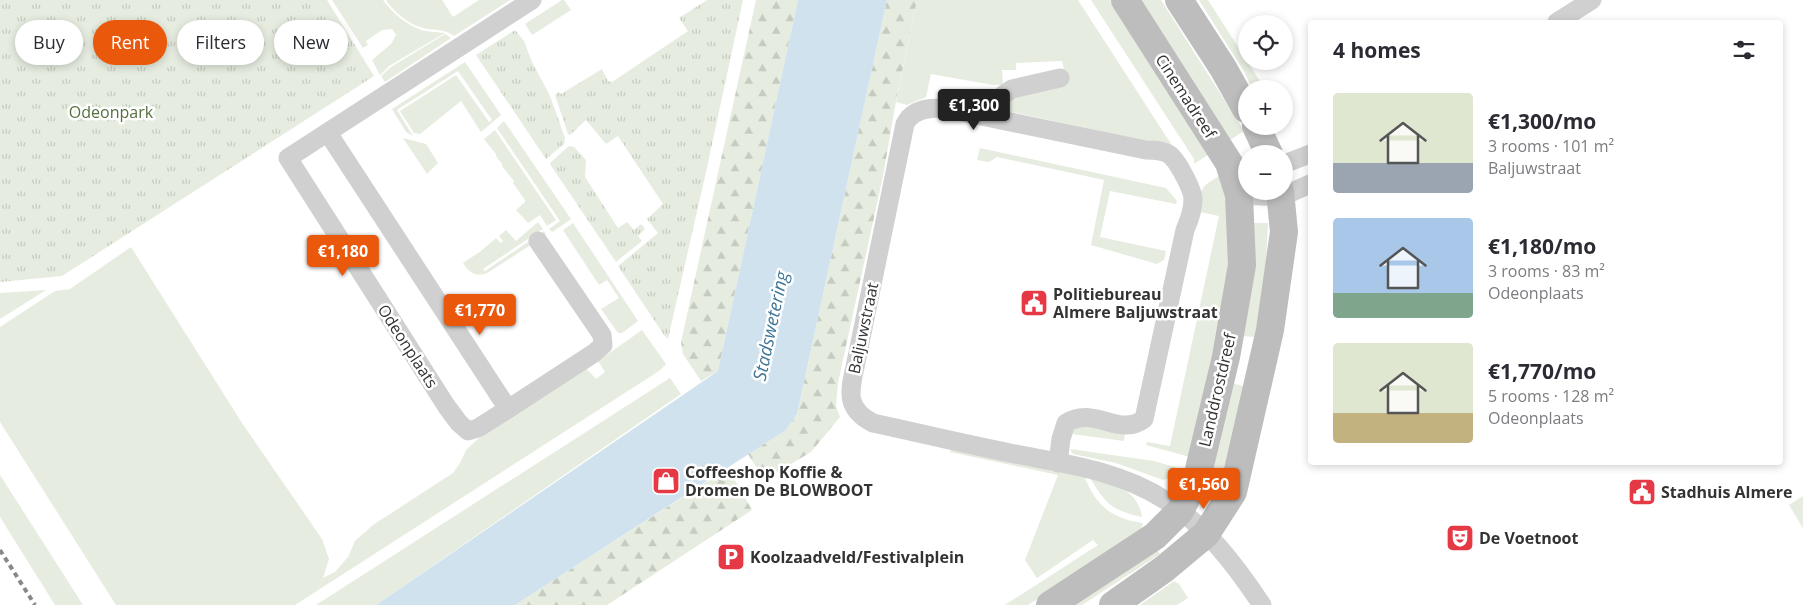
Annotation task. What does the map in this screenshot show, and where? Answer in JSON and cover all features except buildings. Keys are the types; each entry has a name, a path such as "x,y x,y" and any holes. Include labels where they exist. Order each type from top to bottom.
{"main road":[{"name":"Cinemadreef","path":"1125,0 1229,163 1238,182"},
{"path":"1179,0 1238,95"},
{"name":"Landdrostdreef","path":"1050,605 1155,536 1180,511 1198,475 1226,357 1242,265 1243,200"},
{"path":"1114,605 1164,569 1206,534 1233,492 1270,330 1284,232 1281,200"}],"street":[{"name":"Odeonplaats","path":"532,0 288,158 447,407 459,423 468,430 478,428 594,353 603,345 602,335 538,241"},
{"path":"1561,20 1592,0"},
{"path":"986,116 997,106 1003,95 1012,89 1060,78"},
{"name":"Baljuwstraat","path":"1058,463 1061,439 1066,423 1074,418 1082,416 1128,426 1138,424 1144,419 1185,230 1190,220 1193,199 1191,187 1172,156 1162,151 1146,150 986,116 937,108 925,109 909,117 900,150 850,388 851,400 856,410 873,423 1058,463 1113,474 1140,485 1166,500 1206,534 1240,573 1262,605"},
{"path":"328,133 508,409"},
{"path":"1293,161 1308,155"},
{"path":"1293,190 1308,185"}],"green space":[{"name":"Odeonpark","path":"0,0 327,0 339,20 274,20 274,65 348,65 348,34 374,76 62,276 0,282"},
{"path":"332,0 383,0 391,10 407,23 425,31 445,33 389,66 380,75 372,60 391,44 396,35 392,29 382,30 366,41 368,45 363,48 348,25 348,20 345,20"},
{"path":"386,0 442,0 453,17 479,0 510,0 454,36 450,33 411,23 396,12"},
{"path":"562,0 571,10 532,35 525,24"},
{"path":"707,0 743,0 668,339 618,266 658,233 647,219 663,204 618,136 606,144 586,120 570,135 568,134 555,95 559,92 561,94 602,69 608,81 612,82 688,31 679,18"},
{"path":"756,0 798,0 718,371 701,381 683,354 681,342"},
{"path":"887,0 917,0 883,176 838,383 836,406 840,417 811,452 764,480 748,454 786,430 797,414"},
{"path":"917,0 1078,0 1173,147 1003,110 1010,100 1065,74 1062,61 1016,63 1016,70 1002,70 1003,85 993,85 931,74 926,97 907,105 896,102"},
{"path":"1091,0 1110,0 1209,154 1194,164 1194,159"},
{"path":"1136,0 1161,0 1238,122 1238,135 1227,142"},
{"path":"1199,0 1208,0 1238,47 1238,62"},
{"path":"515,30 524,41 532,62 550,96 565,138 564,144 546,159 476,55"},
{"path":"445,34 451,38 385,82 381,76 391,67"},
{"path":"465,62 501,115 481,132 461,101 420,134 414,133 400,111 456,75 489,122 492,120 458,71 397,110 413,136 406,132 392,109"},
{"path":"1243,70 1253,70 1259,80 1248,80"},
{"path":"504,121 571,219 552,232 549,229 560,221 497,128"},
{"path":"495,130 556,220 547,226 540,215 528,223 516,210 525,200 496,154 484,139"},
{"path":"403,138 426,144 438,163 427,174"},
{"path":"569,146 574,147 586,160 585,177 618,228 627,222 634,230 641,224 645,229 638,236 642,241 616,262 550,163"},
{"path":"980,148 1166,188 1177,201 1176,204 1110,191 1100,237 1166,251 1164,260 1157,264 1091,245 1104,180 997,157 989,162 977,160"},
{"path":"1219,176 1228,208 1231,255 1220,322 1190,457 1146,445 1147,442 1170,446 1219,216 1200,212 1196,214 1200,195 1204,187"},
{"path":"538,222 543,229 483,269 485,271 544,231 546,235 489,272 481,275 474,274 463,263 496,238 501,243 503,241 499,236 506,230 516,241"},
{"path":"573,223 638,321 622,333 618,333 601,309 619,298 607,280 599,285 563,230"},
{"path":"1253,223 1268,223 1263,295 1255,337 1240,336"},
{"path":"131,247 242,423 322,539 329,559 323,578 335,572 348,557 355,541 373,525 453,473 466,450 478,439 586,368 596,379 605,372 598,361 642,330 666,364 659,371 295,605 116,605 0,422 0,327 55,291 70,289"},
{"path":"46,290 0,319 0,293"},
{"path":"670,378 681,394 376,605 316,605"},
{"path":"1229,382 1246,387 1226,473 1212,468"},
{"path":"1080,425 1125,433 1124,441 1072,434 1073,430"},
{"path":"952,448 1084,476 1094,495 1106,509 1122,518 1143,523 1141,531 1132,540 1028,605 1005,605 1098,545 1093,540 1037,578 1025,560 1058,475 950,452"},
{"path":"1070,449 1154,461 1181,469 1176,476 1163,480 1116,463 1073,454"},
{"path":"728,468 752,510 607,605 515,605"},
{"path":"0,475 83,605 55,605 0,517"},
{"path":"1090,478 1116,486 1130,494 1140,508 1142,517 1123,512 1110,505"},
{"path":"1803,496 1803,528 1789,505"},
{"path":"1153,544 1160,554 1082,605 1069,605"},
{"path":"1174,581 1179,584 1188,598 1177,605 1140,605"}],"water":[{"name":"Stadswetering","path":"798,0 887,0 797,414 786,430 515,605 376,605 718,371"}],"railway":[{"path":"0,550 35,605"}],"place":[{"name":"Politiebureau Almere Baljuwstraat","path":"1034,303"},
{"name":"Coffeeshop Koffie & Dromen De BLOWBOOT","path":"666,481"},
{"name":"Stadhuis Almere","path":"1642,492"},
{"name":"De Voetnoot","path":"1460,538"},
{"name":"Koolzaadveld/Festivalplein","path":"731,557"}]}
